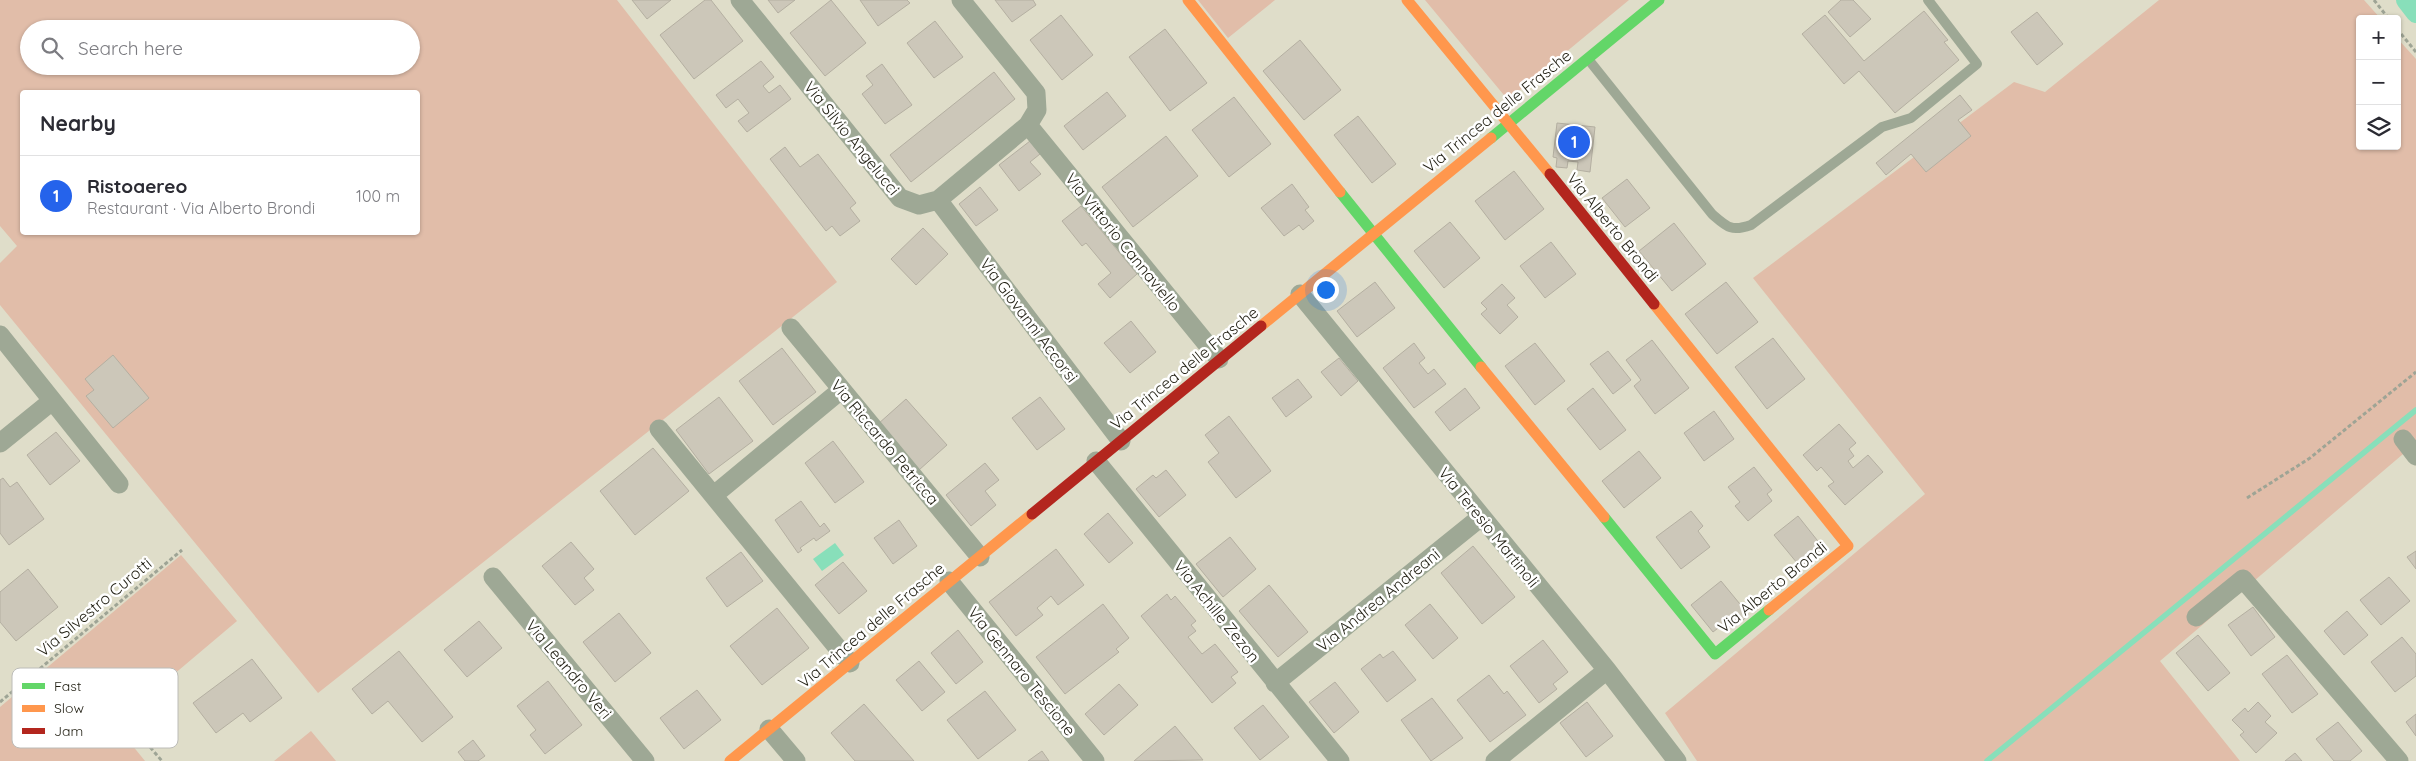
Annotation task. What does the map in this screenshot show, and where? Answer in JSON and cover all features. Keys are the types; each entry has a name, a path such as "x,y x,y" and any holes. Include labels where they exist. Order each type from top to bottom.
{"street":[{"name":"Via Silvio Angelucci","path":"740,0 900,198 919,205 938,200"},
{"path":"938,200 1028,125 1037,110 1036,93 961,0"},
{"path":"1188,0 1373,234"},
{"path":"1407,0 1509,122"},
{"name":"Via Trincea delle Frasche","path":"730,761 1659,0"},
{"name":"Via Alberto Brondi","path":"1373,234 1715,654 1848,546 1509,122"},
{"name":"Via Vittorio Cannaviello","path":"1028,125 1219,359"},
{"name":"Via Giovanni Accorsi","path":"938,200 1121,440"},
{"name":"Via Teresio Martinoli","path":"1300,294 1607,670 1678,761"},
{"name":"Via Riccardo Petricca","path":"791,328 980,557"},
{"path":"0,335 119,484"},
{"path":"714,495 841,390"},
{"path":"0,443 52,400"},
{"path":"660,429 850,663"},
{"path":"2403,440 2416,456"},
{"name":"Via Achille Zezon","path":"1096,461 1340,761"},
{"name":"Via Andrea Andreani","path":"1275,682 1481,517"},
{"name":"Via Leandro Veri","path":"493,577 645,761"},
{"path":"2196,617 2243,579 2399,761"},
{"name":"Via Gennaro Tescione","path":"949,581 1095,761"},
{"path":"1495,761 1607,670"},
{"path":"769,729 796,761"}],"lane":[{"path":"1587,58 1712,214 1725,225 1737,230 1751,225 1882,127 1911,118 1977,64 1928,0"}],"path":[{"path":"2374,0 2386,15"},
{"path":"2401,34 2416,52"},
{"path":"2248,498 2310,458 2416,372"},
{"name":"Via Silvestro Curotti","path":"41,668 182,550"},
{"name":"Via Silvestro Curotti","path":"0,702 12,692"},
{"path":"151,748 162,761"}],"shaded area":[{"path":"0,0 617,0 837,282 318,693 0,305 0,263 17,246 0,226"},
{"path":"1198,0 1275,0 1228,38"},
{"path":"1425,0 1629,0 1508,100"},
{"path":"2159,0 2364,0 2377,15 2356,15 2356,150 2401,150 2401,42 2416,59 2416,443 2160,661 2240,761 1697,761 1665,713 1925,494 1753,278 2014,82 2045,92"},
{"path":"835,543 844,555 822,571 813,559"},
{"path":"181,555 237,621 178,671 178,668 46,668"},
{"path":"12,697 12,748 134,748 145,761 0,761 0,707"},
{"path":"311,731 336,761 274,761"}],"building":[{"path":"632,0 671,0 647,19"},
{"path":"705,0 711,0 743,41 694,79 660,35"},
{"path":"768,0 795,0 778,13"},
{"path":"831,0 866,43 825,76 790,33"},
{"path":"860,0 907,0 910,3 878,26"},
{"path":"995,0 1033,0 1036,5 1012,22"},
{"path":"1841,0 1853,0 1871,19 1850,37 1828,12"},
{"path":"1924,11 1948,40 1944,42 1959,60 1895,113 1859,71 1844,84 1802,34 1825,15 1864,61"},
{"path":"2037,12 2063,44 2037,65 2011,32"},
{"path":"1061,15 1093,55 1062,80 1030,40"},
{"path":"935,21 963,57 934,78 907,43"},
{"path":"1165,29 1207,83 1170,111 1129,57"},
{"path":"1300,40 1341,90 1304,120 1263,71"},
{"path":"761,61 774,77 763,86 769,93 780,85 791,99 747,132 738,121 749,113 738,99 726,108 716,95"},
{"path":"882,64 912,105 885,124 862,94 873,85 866,76"},
{"path":"994,72 1015,99 911,182 890,155"},
{"path":"1107,92 1126,116 1083,150 1064,126"},
{"path":"1960,95 1972,110 1958,120 1971,136 1926,172 1911,154 1886,175 1876,163"},
{"path":"1234,97 1271,144 1229,177 1192,130"},
{"path":"1358,116 1396,164 1372,183 1334,135"},
{"path":"1557,123 1595,127 1590,172 1577,170 1578,162 1568,161 1567,168 1556,167 1557,158 1553,157"},
{"path":"1166,136 1198,176 1133,227 1102,187"},
{"path":"1030,141 1040,154 1030,162 1041,174 1019,191 999,165"},
{"path":"785,147 800,167 818,154 856,203 850,208 860,221 840,236 832,226 826,231 770,159"},
{"path":"1514,171 1544,209 1505,240 1475,201"},
{"path":"1627,179 1650,208 1625,227 1602,198"},
{"path":"1292,184 1309,207 1305,210 1314,221 1303,230 1299,225 1284,236 1261,208"},
{"path":"980,187 998,210 976,226 959,204"},
{"path":"1081,206 1137,274 1110,298 1098,284 1111,273 1086,243 1082,246 1062,221"},
{"path":"1450,222 1480,258 1444,288 1414,251"},
{"path":"1674,223 1706,264 1672,291 1639,251"},
{"path":"923,228 948,254 916,285 891,259"},
{"path":"1551,242 1576,274 1545,298 1520,266"},
{"path":"1375,282 1395,308 1357,337 1337,311"},
{"path":"1726,282 1758,322 1717,354 1685,314"},
{"path":"1502,284 1515,298 1507,305 1518,317 1500,334 1481,314 1487,309 1481,303"},
{"path":"1131,321 1156,352 1130,373 1104,343"},
{"path":"1773,338 1805,379 1767,409 1735,367"},
{"path":"1652,340 1689,388 1655,414 1634,386 1641,380 1626,360"},
{"path":"1414,343 1425,358 1419,363 1428,374 1434,369 1446,384 1414,408 1383,368"},
{"path":"1535,343 1565,381 1535,405 1505,366"},
{"path":"782,348 816,392 773,425 739,381"},
{"path":"1608,351 1631,380 1613,394 1590,364"},
{"path":"113,355 149,398 113,428 86,396 94,390 85,379"},
{"path":"1339,358 1358,381 1341,396 1321,372"},
{"path":"1298,379 1312,397 1286,417 1272,398"},
{"path":"1465,388 1480,408 1450,431 1435,412"},
{"path":"1593,388 1626,430 1600,450 1567,409"},
{"path":"719,397 753,441 709,474 676,430"},
{"path":"1040,397 1065,429 1037,450 1012,418"},
{"path":"906,399 947,445 919,470 878,424"},
{"path":"1714,411 1734,439 1704,461 1684,433"},
{"path":"1229,416 1271,471 1236,498 1208,462 1219,453 1205,435"},
{"path":"1839,424 1856,443 1849,449 1854,456 1848,461 1853,468 1868,455 1883,472 1845,505 1828,486 1834,482 1821,467 1817,471 1803,455"},
{"path":"56,432 80,461 50,485 27,455"},
{"path":"833,441 864,482 835,503 805,463"},
{"path":"653,448 689,491 635,535 600,491"},
{"path":"1639,451 1661,478 1624,508 1602,481"},
{"path":"985,463 999,480 985,491 996,505 971,526 946,495"},
{"path":"1754,467 1772,490 1767,494 1772,501 1748,521 1735,506 1740,502 1728,487"},
{"path":"1166,470 1186,495 1159,517 1136,489 1153,475 1156,478"},
{"path":"3,478 10,487 17,482 44,519 9,545 0,533 0,480"},
{"path":"801,501 820,527 824,523 830,531 816,541 814,538 800,548 802,550 798,553 775,520"},
{"path":"1691,511 1703,526 1698,531 1710,547 1681,569 1656,537"},
{"path":"1108,513 1133,543 1109,563 1084,534"},
{"path":"1798,516 1825,550 1802,569 1774,535"},
{"path":"899,520 917,546 893,564 874,538"},
{"path":"1230,537 1256,569 1223,597 1196,564"},
{"path":"571,542 594,569 584,578 594,590 575,605 542,566"},
{"path":"1473,546 1515,597 1482,624 1441,573"},
{"path":"1056,549 1084,585 1058,605 1051,596 1037,608 1043,615 1016,636 989,602"},
{"path":"2416,551 2416,569 2407,557"},
{"path":"741,552 763,581 727,607 706,578"},
{"path":"843,562 867,591 839,614 815,585"},
{"path":"28,569 58,607 16,641 0,622 0,592"},
{"path":"2389,577 2410,601 2381,625 2360,600"},
{"path":"1721,581 1749,615 1732,629 1726,622 1713,632 1691,605"},
{"path":"1269,585 1308,632 1278,657 1239,611"},
{"path":"1167,594 1171,600 1175,596 1196,621 1191,625 1196,631 1188,637 1202,654 1215,644 1238,672 1231,677 1236,683 1212,703 1141,616"},
{"path":"1103,604 1129,638 1116,649 1119,652 1065,694 1036,657"},
{"path":"1430,604 1458,638 1433,659 1405,625"},
{"path":"2253,607 2275,637 2251,656 2228,625"},
{"path":"777,608 809,648 762,685 730,646"},
{"path":"2347,611 2368,635 2344,655 2324,631"},
{"path":"619,613 651,653 615,682 583,642"},
{"path":"479,621 502,648 467,677 444,650"},
{"path":"958,630 983,662 956,684 931,653"},
{"path":"2198,635 2230,673 2208,691 2176,653"},
{"path":"2402,637 2416,654 2416,676 2395,692 2371,662"},
{"path":"1543,640 1568,672 1553,684 1557,689 1539,703 1510,666"},
{"path":"399,651 453,717 422,742 388,701 372,714 352,689"},
{"path":"1393,651 1416,680 1387,702 1361,669 1380,654 1383,658"},
{"path":"2287,655 2318,694 2292,713 2262,674"},
{"path":"252,659 282,698 250,722 243,713 216,733 193,703"},
{"path":"919,661 945,692 922,711 896,680"},
{"path":"1489,675 1504,694 1507,691 1526,715 1490,742 1457,700"},
{"path":"548,681 582,725 545,754 530,735 536,730 517,706"},
{"path":"1335,682 1359,712 1334,733 1309,702"},
{"path":"1119,684 1138,705 1104,735 1085,714"},
{"path":"697,690 721,720 684,749 660,718"},
{"path":"985,691 1016,730 978,759 947,720"},
{"path":"1432,698 1463,738 1431,761 1401,720"},
{"path":"1587,702 1613,736 1586,757 1560,723"},
{"path":"2258,702 2271,716 2265,722 2277,733 2256,753 2240,735 2244,732 2232,720 2245,708 2248,712"},
{"path":"864,704 914,761 855,761 831,733"},
{"path":"1263,705 1289,737 1260,760 1234,728"},
{"path":"2416,714 2416,736 2406,722"},
{"path":"2338,722 2362,751 2350,761 2334,761 2316,739"},
{"path":"1175,726 1203,760 1134,761"},
{"path":"473,740 485,756 478,761 465,761 458,752"},
{"path":"1042,751 1049,761 1028,761"},
{"path":"2295,753 2302,761 2285,761"}],"waterway":[{"path":"2406,0 2416,13"},
{"path":"1987,761 2416,410"}],"traffic: fast":[{"path":"1491,138 1659,0"},
{"path":"1340,192 1481,367"},
{"path":"1604,517 1715,654 1769,610"}],"traffic: slow":[{"path":"1188,0 1340,192"},
{"path":"1407,0 1550,174"},
{"path":"1261,326 1491,138"},
{"path":"1654,304 1848,546 1769,610"},
{"path":"1481,367 1604,517"},
{"path":"730,761 1032,514"}],"traffic: jam":[{"path":"1550,174 1654,304"},
{"path":"1032,514 1261,326"}],"place":[{"name":"Ristoaereo","path":"1574,142"}]}
